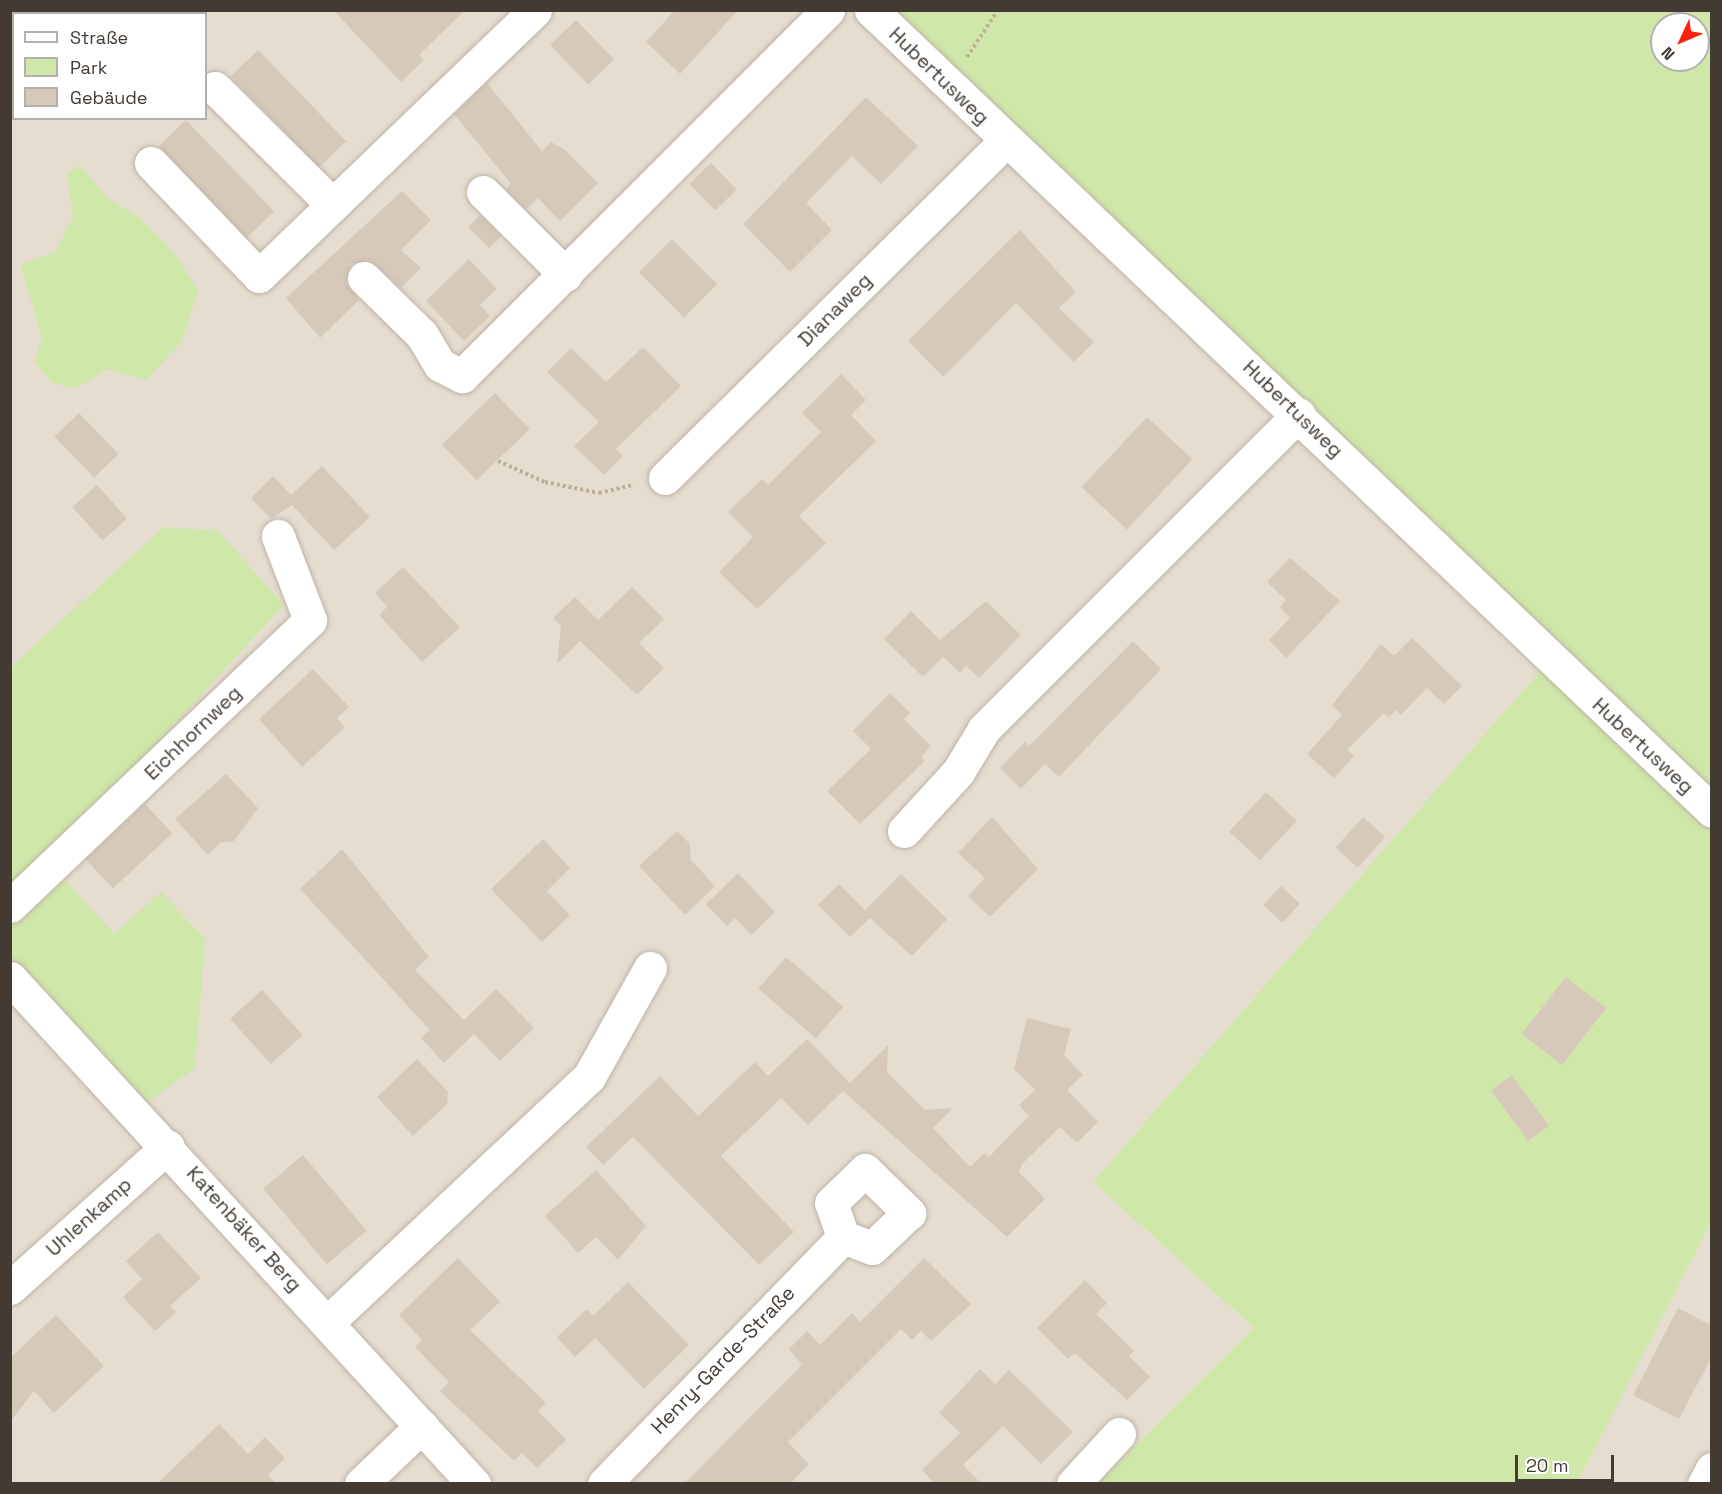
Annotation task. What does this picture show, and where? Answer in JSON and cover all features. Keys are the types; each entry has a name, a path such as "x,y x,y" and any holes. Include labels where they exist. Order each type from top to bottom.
{"street":[{"path":"151,163 260,276 535,10"},
{"path":"364,278 422,335 440,365 462,376 566,275 828,10"},
{"name":"Hubertusweg","path":"872,10 1005,141 1299,414 1432,548 1712,811"},
{"path":"215,88 333,205"},
{"name":"Dianaweg","path":"666,478 1005,141"},
{"path":"483,192 566,275"},
{"path":"904,831 958,772 984,729 1299,414"},
{"name":"Eichhornweg","path":"10,906 310,620 278,536"},
{"path":"329,1322 589,1077 650,968"},
{"name":"Katenbäker Berg","path":"10,978 168,1146 474,1484"},
{"name":"Uhlenkamp","path":"10,1288 168,1146"},
{"name":"Henry-Garde-Straße","path":"604,1484 843,1237"},
{"path":"362,1484 422,1426"},
{"path":"1073,1484 1119,1434"},
{"path":"1704,1484 1712,1469"}],"path":[{"path":"946,84 998,10"},
{"path":"498,461 545,482 599,492 666,478"}],"shaded area":[{"path":"10,11 887,11 1541,670 1093,1182 1254,1328 1098,1483 11,1483"},
{"path":"1711,1222 1711,1483 1577,1483"}],"green space":[{"path":"887,11 1711,11 1711,801"},
{"path":"80,165 107,198 141,219 178,258 198,291 182,341 146,380 107,369 76,388 52,383 34,362 42,338 21,265 55,252 73,217 67,174"},
{"path":"164,527 218,531 284,605 48,861 114,934 161,892 205,939 195,1068 145,1104 11,957 11,667"},
{"path":"1541,670 1711,829 1711,1222 1577,1483 1098,1483 1254,1328 1093,1182"}],"building":[{"path":"333,10 465,10 419,55 424,60 401,82"},
{"path":"675,10 738,10 680,74 646,42"},
{"path":"576,20 614,60 588,85 550,45"},
{"path":"258,50 346,141 319,168 231,76"},
{"path":"487,83 542,151 551,142 564,149 598,183 560,221 538,198 527,209 506,189 511,184 454,114"},
{"path":"866,97 918,146 881,184 852,156 806,203 832,230 790,272 743,224"},
{"path":"186,120 274,211 247,238 159,146"},
{"path":"711,163 737,190 715,210 689,184"},
{"path":"402,191 431,220 401,250 421,268 401,288 369,260 351,264 346,282 359,300 320,338 286,298"},
{"path":"480,215 501,236 489,248 468,227"},
{"path":"1020,230 1076,292 1059,308 1094,342 1074,362 1016,303 943,377 908,341"},
{"path":"672,239 717,284 684,317 639,272"},
{"path":"469,259 497,289 480,305 490,316 464,341 426,301"},
{"path":"643,347 681,386 616,449 623,456 604,475 574,446 599,422 547,372 571,348 606,382"},
{"path":"841,374 866,400 851,415 876,441 799,516 826,543 757,609 719,572 753,537 728,512 762,479 768,485 821,432 802,413"},
{"path":"495,393 530,429 477,480 442,444"},
{"path":"79,413 119,454 94,478 55,437"},
{"path":"1147,417 1192,459 1127,529 1082,487"},
{"path":"322,466 370,517 334,550 292,505 271,519 251,498 273,476 291,495"},
{"path":"97,485 127,518 103,541 72,507"},
{"path":"1290,558 1340,601 1286,658 1269,640 1290,618 1280,607 1286,600 1267,582"},
{"path":"403,567 460,627 422,662 379,615 387,607 375,593"},
{"path":"632,587 664,619 639,643 664,668 637,695 580,641 557,664 561,626 553,618 575,597 598,620"},
{"path":"986,601 1021,635 979,678 966,666 960,673 943,657 923,677 884,639 911,611 940,640"},
{"path":"1412,638 1462,686 1444,704 1427,688 1401,715 1396,710 1389,717 1384,713 1347,750 1354,756 1334,778 1307,754 1342,715 1332,705 1381,644 1394,656"},
{"path":"1133,641 1161,669 1059,777 1045,764 1021,789 1000,768 1025,742 1029,746"},
{"path":"313,669 349,707 337,718 345,727 302,767 259,719"},
{"path":"890,693 910,713 904,719 931,746 921,757 925,761 860,824 827,791 871,749 853,731"},
{"path":"226,774 258,808 234,841 221,842 208,855 175,819"},
{"path":"1266,792 1297,821 1260,860 1229,831"},
{"path":"145,804 172,833 113,888 86,859"},
{"path":"992,817 1038,869 990,917 968,896 985,878 958,853"},
{"path":"1363,817 1385,837 1358,868 1336,847"},
{"path":"677,831 690,844 691,860 715,886 685,915 639,866"},
{"path":"543,839 570,868 547,891 570,915 542,942 491,889"},
{"path":"342,849 429,957 415,970 464,1020 496,989 534,1028 500,1061 474,1034 444,1063 421,1038 430,1030 300,889"},
{"path":"738,873 775,912 751,935 735,918 727,926 706,904"},
{"path":"901,874 947,919 912,956 870,918 850,937 818,905 839,884 865,910"},
{"path":"1281,886 1300,904 1282,923 1263,905"},
{"path":"786,957 843,1007 816,1039 758,989"},
{"path":"1566,977 1606,1008 1562,1065 1522,1034"},
{"path":"262,990 303,1035 271,1064 230,1019"},
{"path":"1027,1018 1071,1029 1064,1055 1083,1075 1067,1090 1098,1122 1077,1143 1060,1127 1022,1164 1019,1172 1045,1199 1007,1237 843,1091 808,1125 781,1098 721,1156 794,1232 759,1265 633,1137 603,1165 586,1147 660,1076 698,1116 755,1062 768,1076 807,1039 850,1083 888,1045 887,1072 925,1110 953,1108 933,1128 970,1167 985,1153 989,1157 1029,1116 1019,1105 1035,1090 1014,1069"},
{"path":"417,1059 448,1092 447,1104 413,1136 377,1097"},
{"path":"1512,1075 1549,1126 1528,1141 1491,1090"},
{"path":"303,1155 367,1231 327,1264 263,1188"},
{"path":"596,1170 646,1226 618,1260 596,1237 578,1253 545,1216"},
{"path":"158,1232 201,1278 170,1306 176,1312 155,1331 123,1297 142,1279 126,1261"},
{"path":"458,1258 500,1302 470,1330 546,1403 538,1411 566,1440 537,1468 522,1453 514,1461 440,1391 449,1382 415,1347 422,1340 399,1315"},
{"path":"924,1258 971,1304 931,1341 921,1331 912,1340 901,1329 788,1442 809,1464 790,1484 684,1484 802,1365 789,1349 807,1331 820,1345 852,1313 860,1322"},
{"path":"1085,1280 1107,1303 1096,1314 1134,1351 1129,1356 1150,1377 1127,1400 1075,1353 1068,1359 1037,1328"},
{"path":"628,1282 689,1345 644,1389 595,1338 575,1357 557,1337 587,1309 593,1316"},
{"path":"1678,1308 1712,1326 1712,1356 1679,1419 1633,1395"},
{"path":"56,1315 104,1366 54,1413 34,1391 10,1422 10,1358"},
{"path":"980,1369 995,1384 1009,1370 1073,1432 1041,1464 1003,1426 963,1465 982,1484 935,1484 922,1470 960,1433 939,1413"},
{"path":"219,1424 248,1454 265,1437 285,1458 268,1475 276,1484 157,1484"}]}
